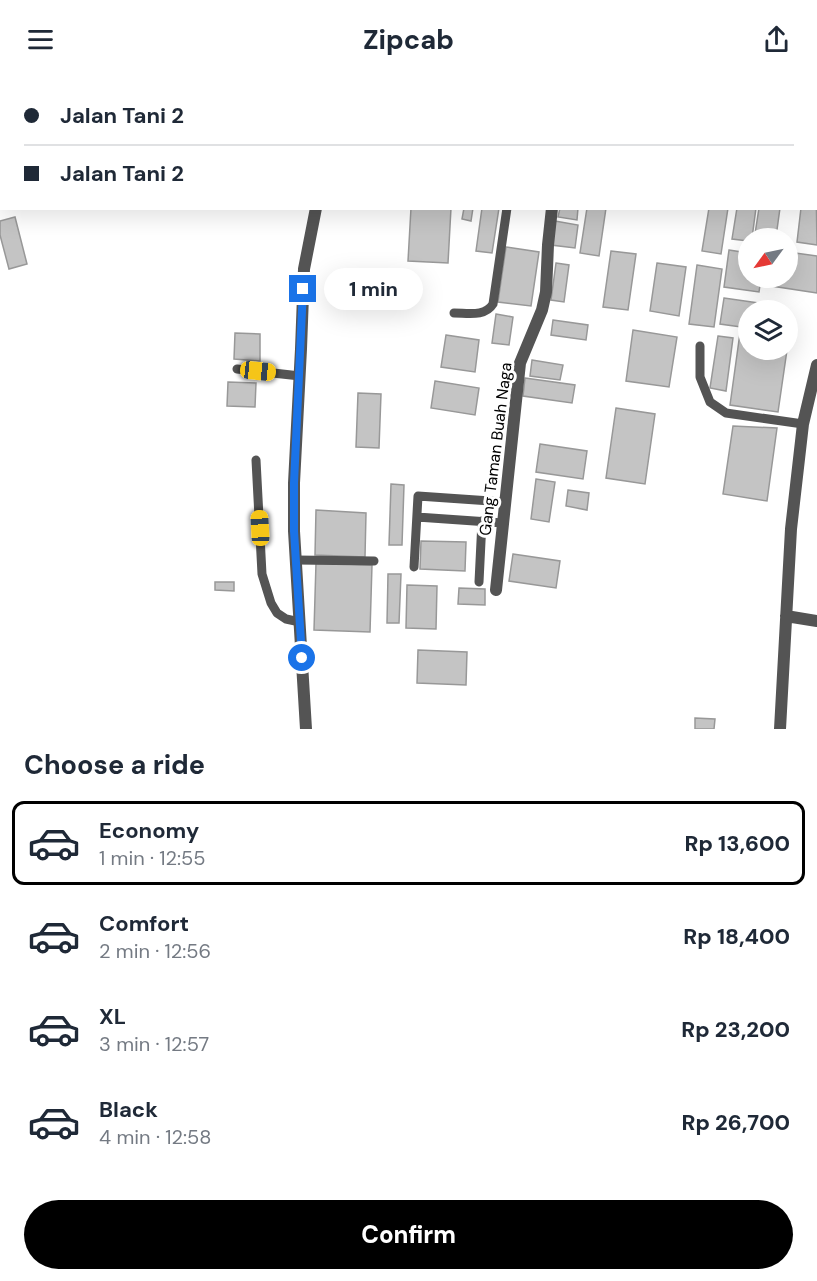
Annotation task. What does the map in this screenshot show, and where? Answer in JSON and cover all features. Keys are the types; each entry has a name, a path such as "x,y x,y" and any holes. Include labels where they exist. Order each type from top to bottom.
{"street":[{"path":"306,729 294,531 294,483 304,269 316,210"},
{"name":"Gang Taman Buah Naga","path":"496,590 520,363 542,310 546,292 552,210"},
{"path":"780,729 791,529 803,424 817,365"},
{"path":"786,616 817,621"}],"lane":[{"path":"454,313 483,313 493,304 507,210"},
{"path":"700,346 700,377 710,402 726,413 803,424"},
{"path":"237,369 300,376"},
{"path":"256,460 262,574 277,614 300,622"},
{"path":"414,567 418,496 505,502"},
{"path":"417,517 503,523"},
{"path":"479,582 482,521"},
{"path":"296,560 374,561"}],"building":[{"path":"411,210 451,210 448,263 408,261"},
{"path":"464,210 473,210 471,221 462,219"},
{"path":"482,210 499,210 492,253 476,251"},
{"path":"560,210 578,210 577,220 558,217"},
{"path":"587,210 606,210 599,256 580,253"},
{"path":"709,210 728,210 721,254 702,251"},
{"path":"737,210 756,210 753,228 738,228 738,240 732,239"},
{"path":"759,210 780,210 777,228 756,228"},
{"path":"801,210 816,210 817,245 798,242"},
{"path":"15,217 27,264 9,269 0,235 0,221"},
{"path":"555,221 578,225 575,248 551,245"},
{"path":"506,247 539,252 531,306 498,302"},
{"path":"729,250 738,251 738,288 760,288 759,292 724,287"},
{"path":"611,251 636,254 628,310 603,307"},
{"path":"798,253 817,256 817,293 784,288 798,288"},
{"path":"556,263 569,265 564,302 551,300"},
{"path":"657,263 686,267 679,316 650,311"},
{"path":"697,265 722,269 714,327 689,324"},
{"path":"724,298 738,300 738,327 720,324"},
{"path":"496,314 513,317 509,345 492,343"},
{"path":"553,320 588,325 586,340 551,335"},
{"path":"633,330 677,337 669,387 626,381"},
{"path":"235,333 260,334 260,361 234,359"},
{"path":"446,335 479,340 475,372 441,367"},
{"path":"718,336 733,338 726,391 710,388"},
{"path":"738,347 738,360 786,360 778,412 730,405"},
{"path":"532,360 563,365 560,380 530,376"},
{"path":"525,378 575,385 572,403 523,396"},
{"path":"435,381 479,388 475,415 431,408"},
{"path":"228,382 256,383 255,407 227,406"},
{"path":"358,393 381,394 379,448 356,447"},
{"path":"616,408 655,414 645,484 606,478"},
{"path":"733,426 777,428 767,501 723,494"},
{"path":"540,444 587,451 583,479 536,472"},
{"path":"536,479 555,482 549,522 531,519"},
{"path":"391,484 404,485 402,545 389,545"},
{"path":"568,490 589,493 587,510 566,506"},
{"path":"316,510 366,513 365,557 315,555"},
{"path":"421,541 466,542 465,571 420,569"},
{"path":"513,554 560,561 556,588 509,581"},
{"path":"316,563 372,565 370,632 314,630"},
{"path":"388,574 401,574 399,623 387,623"},
{"path":"215,582 234,582 234,591 215,590"},
{"path":"407,585 437,586 436,629 406,628"},
{"path":"459,588 485,589 485,605 458,604"},
{"path":"418,650 467,652 466,685 417,683"},
{"path":"695,718 715,719 714,729 695,729"}],"route":[{"path":"302,658 294,531 294,483 303,289"}]}
